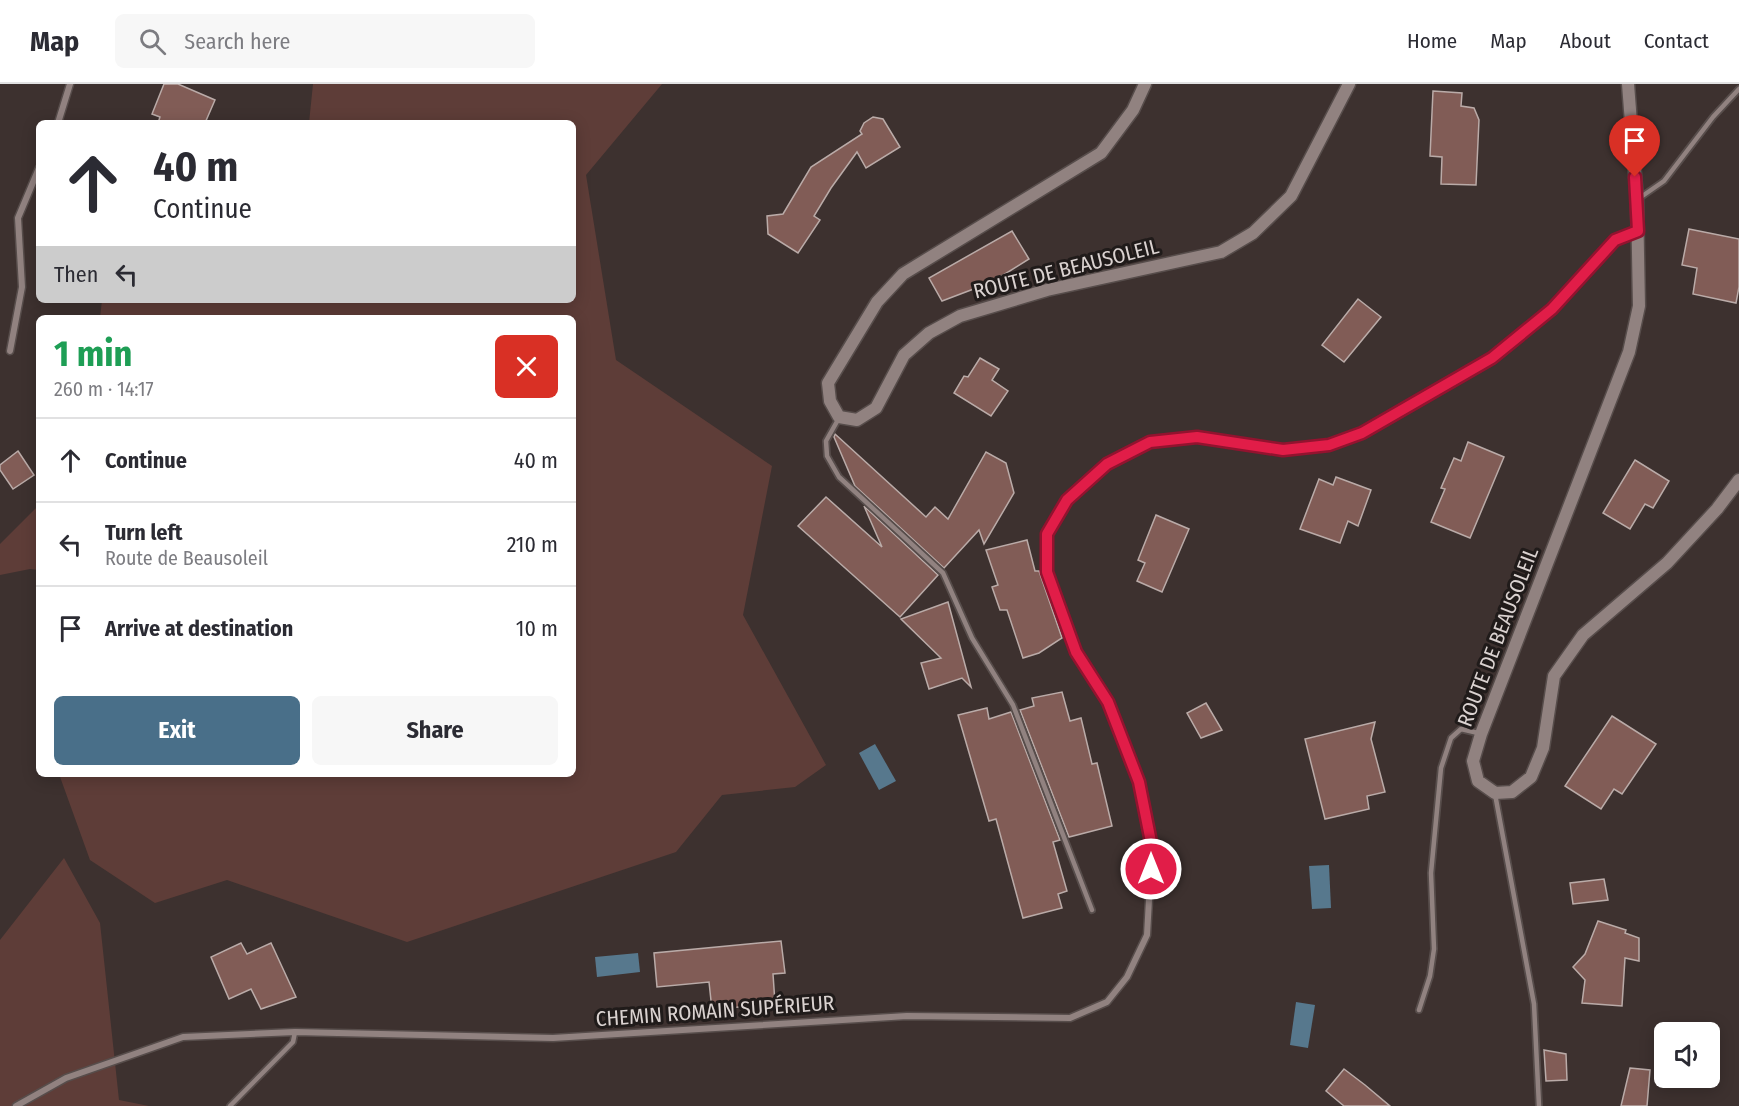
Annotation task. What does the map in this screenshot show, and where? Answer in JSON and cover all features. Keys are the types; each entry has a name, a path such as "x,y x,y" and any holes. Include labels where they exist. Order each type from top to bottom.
{"street":[{"path":"59,120 70,84"},
{"path":"839,417 830,401 828,383 877,302 903,274 1101,153 1133,110 1145,84"},
{"name":"ROUTE DE BEAUSOLEIL","path":"839,417 857,420 876,408 904,355 929,333 960,316 1047,290 1221,252 1253,233 1291,196 1349,84"},
{"name":"ROUTE DE BEAUSOLEIL","path":"1495,793 1478,781 1473,761 1481,734 1629,352 1639,306 1637,200 1628,84"},
{"path":"10,351 22,287 18,218 36,175"},
{"name":"CHEMIN ROMAIN SUPÉRIEUR","path":"16,1106 66,1078 183,1037 295,1032 553,1038 907,1016 1070,1018 1107,1002 1127,977 1147,935 1152,847 1139,782 1108,702 1076,652 1047,572 1047,534 1067,500 1107,464 1150,442 1197,437 1283,450 1329,445 1362,433 1492,358 1552,309 1615,240 1638,231"},
{"path":"1495,793 1512,792 1531,777 1543,748 1554,676 1583,635 1667,562 1717,509 1739,480"}],"lane":[{"path":"1637,200 1664,181 1713,117 1739,89"},
{"path":"839,417 826,441 827,456 839,477 943,573 972,638 1013,705 1092,910"},
{"path":"1419,1010 1430,976 1434,949 1431,873 1441,768 1451,738 1461,729 1481,734"},
{"path":"1495,793 1534,1004 1539,1106"},
{"path":"230,1106 293,1042 295,1032"}],"shaded area":[{"path":"313,84 662,84 586,175 616,360 772,466 743,615 826,765 795,787 722,795 676,852 407,942 227,880 155,903 90,860 60,777 576,777 576,315 100,315 102,303 576,303 576,120 309,120"},
{"path":"36,508 36,570 0,575 0,544"},
{"path":"64,858 100,923 119,1100 149,1106 0,1106 0,940"}],"water":[{"path":"875,744 896,781 879,790 859,753"},
{"path":"1329,865 1331,908 1312,909 1309,866"},
{"path":"638,953 640,972 597,977 595,957"},
{"path":"1296,1002 1315,1005 1308,1048 1290,1045"}],"building":[{"path":"164,84 178,84 215,100 206,120 159,120 160,117 152,114"},
{"path":"1433,91 1462,93 1461,106 1474,108 1479,120 1476,185 1441,184 1442,157 1430,156"},
{"path":"873,117 883,119 900,147 866,168 857,152 814,216 820,220 798,253 768,234 767,216 783,214 811,167 862,134 860,131 864,123"},
{"path":"1689,229 1739,239 1739,287 1736,303 1693,294 1697,268 1682,265"},
{"path":"1012,231 1029,259 992,282 942,301 929,278"},
{"path":"1358,299 1381,317 1344,362 1322,345"},
{"path":"980,358 999,369 992,380 1008,391 991,416 954,393 964,376 968,377"},
{"path":"835,434 926,517 935,507 948,519 986,452 1006,463 1014,493 984,544 979,530 944,568 855,486 834,437"},
{"path":"1468,442 1504,457 1470,538 1431,522 1445,489 1441,488 1454,458 1461,461"},
{"path":"18,451 34,475 13,489 0,470 0,465"},
{"path":"1635,460 1669,481 1653,508 1645,504 1630,529 1603,513"},
{"path":"1336,477 1371,490 1358,526 1348,521 1340,543 1300,529 1319,479 1333,485"},
{"path":"826,497 882,547 864,506 938,575 900,617 798,526"},
{"path":"1156,515 1189,529 1162,592 1137,581 1145,563 1138,560"},
{"path":"1027,540 1035,571 1039,571 1062,638 1039,653 1023,658 1007,610 1000,610 992,587 998,585 986,550"},
{"path":"948,602 971,687 962,678 929,689 921,663 941,658 901,619"},
{"path":"1062,692 1070,721 1081,718 1092,764 1097,763 1112,826 1069,837 1020,710 1034,706 1032,698"},
{"path":"1206,703 1222,730 1201,738 1187,713"},
{"path":"987,708 989,719 1011,712 1060,840 1053,842 1067,891 1058,894 1062,908 1023,918 996,819 989,821 958,715"},
{"path":"1612,716 1656,744 1622,794 1614,789 1601,809 1565,786"},
{"path":"1375,722 1371,739 1385,792 1367,796 1369,809 1325,819 1305,739"},
{"path":"1604,879 1608,900 1573,904 1570,883"},
{"path":"1598,921 1626,930 1625,933 1639,938 1639,961 1625,958 1622,1006 1582,1003 1585,980 1573,967 1585,954"},
{"path":"781,941 785,973 773,974 775,1003 712,1010 709,982 657,987 654,953"},
{"path":"241,943 247,954 271,943 296,997 261,1009 251,989 229,999 211,957"},
{"path":"1544,1050 1566,1054 1567,1080 1546,1081"},
{"path":"1630,1068 1650,1070 1647,1106 1621,1106"},
{"path":"1344,1069 1390,1106 1344,1106 1326,1091"}],"route":[{"path":"1151,869 1152,847 1139,782 1108,702 1076,652 1047,572 1047,534 1067,500 1107,464 1150,442 1197,437 1283,450 1329,445 1362,433 1492,358 1552,309 1615,240 1638,231 1635,177"}]}
